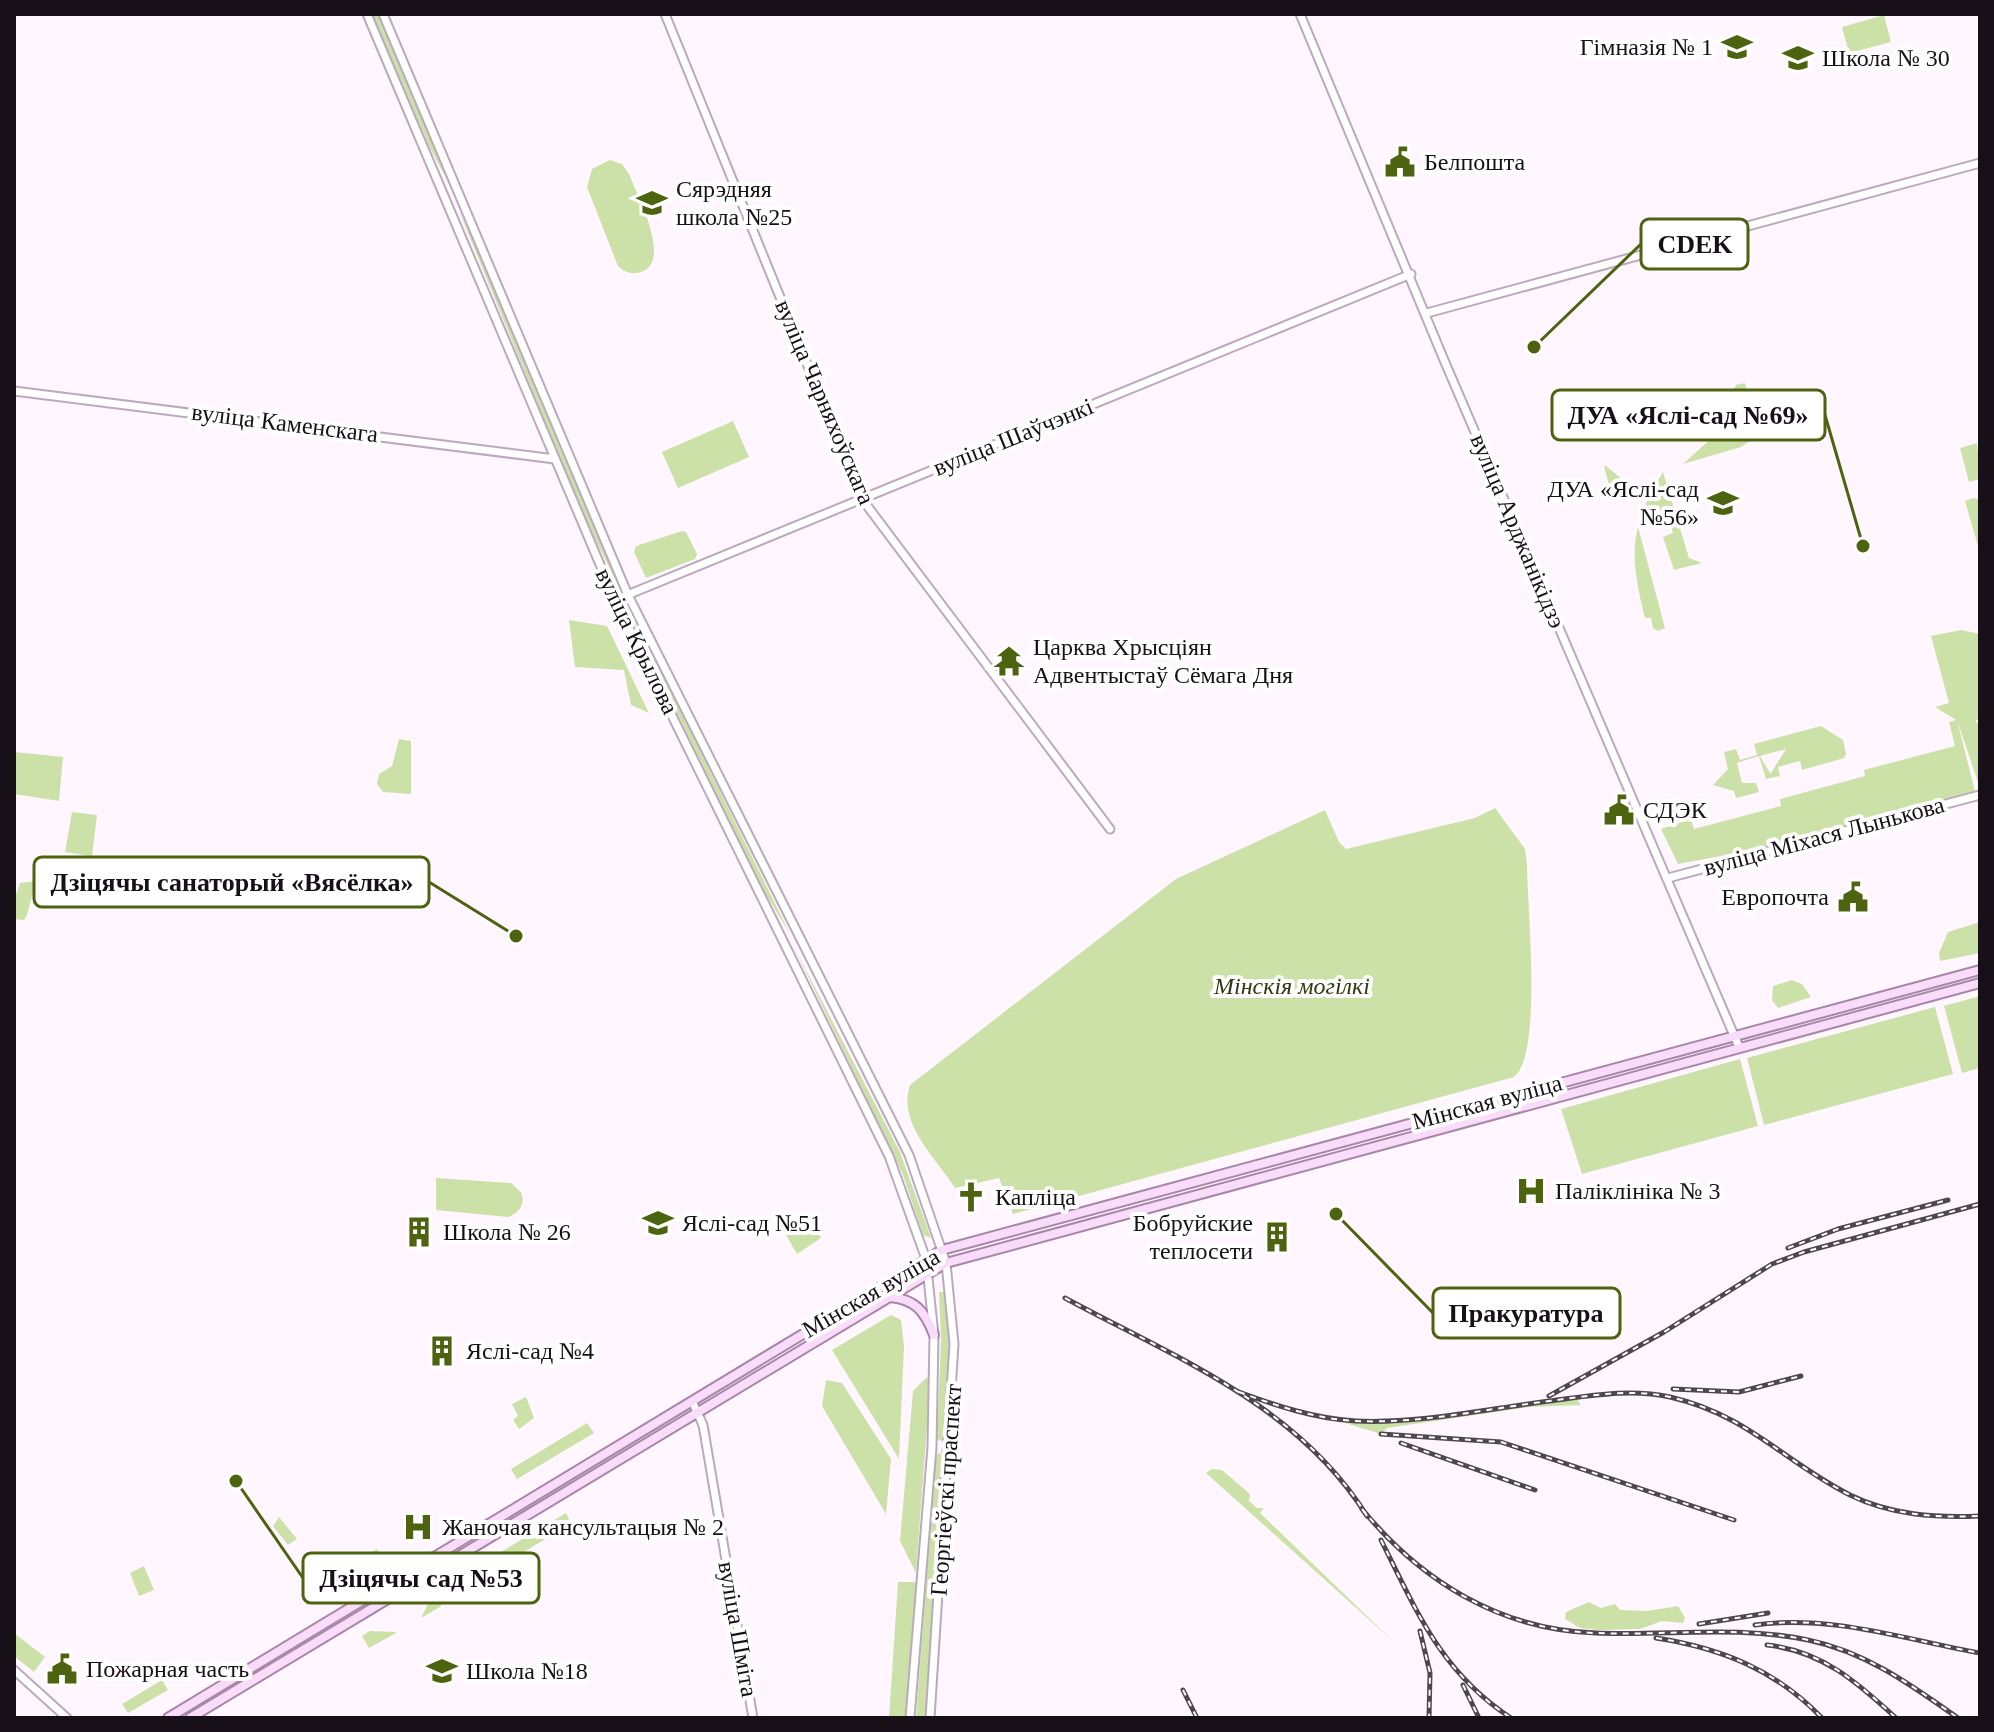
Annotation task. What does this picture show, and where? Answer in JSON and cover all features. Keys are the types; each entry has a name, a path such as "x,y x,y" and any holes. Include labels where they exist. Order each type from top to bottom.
{"main road":[{"name":"вуліца Крылова","path":"367,14 615,600 889,1156 929,1273"},
{"name":"вуліца Крылова","path":"383,14 628,595 909,1155 942,1250"},
{"name":"вуліца Чарняхоўскага","path":"665,14 862,499 1110,829"},
{"name":"вуліца Арджанікідзэ","path":"1300,14 1739,1047"},
{"path":"1427,313 1980,163"},
{"path":"449,207 464,202"},
{"name":"вуліца Шаўчэнкі","path":"615,600 1411,274"},
{"name":"вуліца Каменскага","path":"14,391 555,459"},
{"name":"вуліца Міхася Лынькова","path":"1668,878 1980,795"},
{"path":"784,944 798,938"},
{"name":"Мінская вуліца","path":"168,1718 942,1250 1980,970"},
{"name":"Мінская вуліца","path":"190,1718 946,1263 1980,983"},
{"name":"Георгіеўскі праспект","path":"930,1718 955,1371 946,1263 942,1250"},
{"name":"Георгіеўскі праспект","path":"910,1718 932,1447 934,1335 929,1273"},
{"path":"888,1297 917,1305 934,1335"},
{"name":"вуліца Шміта","path":"692,1401 698,1412 753,1718"},
{"path":"932,1447 950,1447"},
{"path":"14,1670 67,1718"}],"green space":[{"path":"372,14 378,14 456,197 429,146"},
{"path":"1884,15 1891,42 1849,53 1842,27"},
{"path":"610,160 622,164 629,174 650,227 654,255 650,266 641,272 628,272 618,266 587,187 592,169"},
{"path":"459,211 486,267 620,589 584,517"},
{"path":"1745,383 1757,436 1741,447 1683,464 1716,434 1715,427 1736,385"},
{"path":"733,421 749,457 678,488 662,452"},
{"path":"1977,443 1980,479 1969,482 1960,448"},
{"path":"1604,466 1645,498 1629,496 1613,500"},
{"path":"1663,472 1689,558 1702,563 1674,570 1663,537 1673,533 1666,509 1656,512 1659,521 1638,527"},
{"path":"1980,500 1980,553 1965,501"},
{"path":"1638,527 1665,628 1658,631 1653,628 1651,618 1645,618 1636,576"},
{"path":"686,532 697,554 695,559 646,578 634,552 636,546"},
{"path":"625,606 663,675 790,934 762,888"},
{"path":"569,620 607,626 649,713 631,705 624,670 575,667"},
{"path":"1961,630 1980,634 1980,719 1975,720 1980,727 1980,788 1957,720 1975,791 1748,851 1678,864 1661,829 1682,822 1681,814 1689,812 1694,829 1781,806 1780,799 1865,776 1864,770 1955,746 1949,722 1956,720 1935,707 1949,703 1931,636"},
{"path":"1821,726 1843,740 1846,754 1844,758 1802,770 1800,761 1778,767 1780,776 1766,779 1759,756 1737,763 1742,783 1756,783 1759,792 1736,798 1734,791 1713,785 1728,769 1724,752 1736,749 1740,760 1757,755 1754,744","holes":["1786,749 1771,773 1760,756"]},
{"path":"399,739 411,741 411,794 383,792 377,784 379,774 392,766"},
{"path":"15,752 63,757 59,801 14,794"},
{"name":"Мінскія могілкі","path":"1495,808 1525,849 1527,864 1531,1010 1523,1063 1514,1077 1013,1214 999,1178 955,1188 920,1139 909,1113 907,1099 910,1085 1176,879 1325,810 1339,842 1346,849 1475,818"},
{"path":"72,812 97,815 92,856 65,852"},
{"path":"36,881 27,915 24,920 14,919 14,901 20,883"},
{"path":"1980,922 1980,953 1940,961 1939,953 1948,932"},
{"path":"794,947 900,1152 931,1238 923,1235 903,1175"},
{"path":"1792,980 1802,984 1811,997 1778,1008 1772,1000 1773,986"},
{"path":"1980,996 1980,1068 1962,1073 1944,1006"},
{"path":"1935,1007 1953,1074 1764,1125 1747,1058"},
{"path":"1740,1059 1758,1126 1582,1174 1561,1109"},
{"path":"436,1178 511,1183 521,1192 522,1204 508,1217 436,1210"},
{"path":"806,1212 821,1238 797,1254 782,1228"},
{"path":"939,1292 944,1292 949,1341 945,1439 941,1441 937,1439 941,1340"},
{"path":"891,1315 901,1320 904,1346 899,1459 832,1350"},
{"path":"927,1377 930,1386 916,1573 900,1541 913,1391"},
{"path":"826,1380 842,1383 891,1459 886,1514 822,1406"},
{"path":"526,1397 534,1418 519,1429 513,1420 518,1416 512,1404"},
{"path":"1576,1397 1581,1405 1529,1407 1387,1428 1381,1434 1345,1423 1345,1420 1388,1421"},
{"path":"587,1423 594,1433 517,1479 511,1469"},
{"path":"939,1453 943,1455 925,1718 916,1718 936,1456"},
{"path":"1212,1469 1222,1470 1250,1494 1249,1501 1257,1508 1264,1508 1260,1513 1394,1642 1206,1473"},
{"path":"566,1513 571,1524 495,1569 489,1559"},
{"path":"279,1517 297,1539 288,1545 273,1526"},
{"path":"377,1549 384,1560 307,1605 301,1595"},
{"path":"144,1566 154,1590 139,1596 130,1573"},
{"path":"898,1582 916,1582 906,1718 889,1718"},
{"path":"441,1588 446,1597 440,1607 421,1618 433,1594"},
{"path":"1589,1602 1601,1608 1615,1604 1620,1610 1647,1611 1678,1606 1685,1618 1683,1623 1662,1621 1640,1629 1599,1630 1580,1628 1565,1619 1566,1612"},
{"path":"370,1631 396,1633 369,1648 362,1636"},
{"path":"14,1633 45,1657 34,1672 14,1656"},
{"path":"162,1680 168,1690 128,1713 122,1704"}],"railway":[{"path":"1788,1248 1838,1229 1948,1200"},
{"path":"1549,1396 1664,1332 1772,1264 1804,1252 1980,1204"},
{"path":"1065,1298 1191,1364 1270,1414 1339,1477 1367,1516"},
{"path":"1673,1389 1739,1392 1801,1376"},
{"path":"1239,1392 1311,1415 1356,1421 1429,1418 1594,1395 1655,1394 1722,1415 1826,1482 1866,1502 1914,1514 1980,1516"},
{"path":"1381,1434 1501,1442 1734,1520"},
{"path":"1401,1443 1535,1490"},
{"path":"1362,1509 1385,1535 1437,1579 1495,1611 1561,1630 1623,1634 1755,1633 1808,1640 1869,1661 1958,1718"},
{"path":"1381,1540 1433,1639 1466,1681 1511,1718"},
{"path":"1699,1624 1768,1613"},
{"path":"1755,1625 1812,1623 1840,1626 1980,1653"},
{"path":"1420,1631 1430,1673 1429,1718"},
{"path":"1656,1638 1703,1648 1746,1664 1786,1687 1822,1718"},
{"path":"1767,1645 1805,1654 1838,1670 1896,1718"},
{"path":"1463,1685 1479,1718"},
{"path":"1183,1690 1197,1718"}],"place":[{"name":"Гімназія № 1","path":"1737,47"},
{"name":"Школа № 30","path":"1798,58"},
{"name":"Белпошта","path":"1400,162"},
{"name":"Сярэдняя школа №25","path":"652,203"},
{"name":"CDEK","path":"1534,347"},
{"name":"ДУА «Яслі-сад №56»","path":"1723,503"},
{"name":"ДУА «Яслі-сад №69»","path":"1863,546"},
{"name":"Царква Хрысціян Адвентыстаў Сёмага Дня","path":"1009,661"},
{"name":"СДЭК","path":"1619,810"},
{"name":"Европочта","path":"1853,897"},
{"name":"Дзіцячы санаторый «Вясёлка»","path":"516,936"},
{"name":"Паліклініка № 3","path":"1531,1191"},
{"name":"Капліца","path":"971,1197"},
{"name":"Пракуратура","path":"1336,1214"},
{"name":"Яслі-сад №51","path":"658,1223"},
{"name":"Школа № 26","path":"419,1232"},
{"name":"Бобруйские теплосети","path":"1277,1237"},
{"name":"Яслі-сад №4","path":"442,1351"},
{"name":"Дзіцячы сад №53","path":"236,1481"},
{"name":"Жаночая кансультацыя № 2","path":"418,1527"},
{"name":"Пожарная часть","path":"62,1669"},
{"name":"Школа №18","path":"442,1671"}]}
